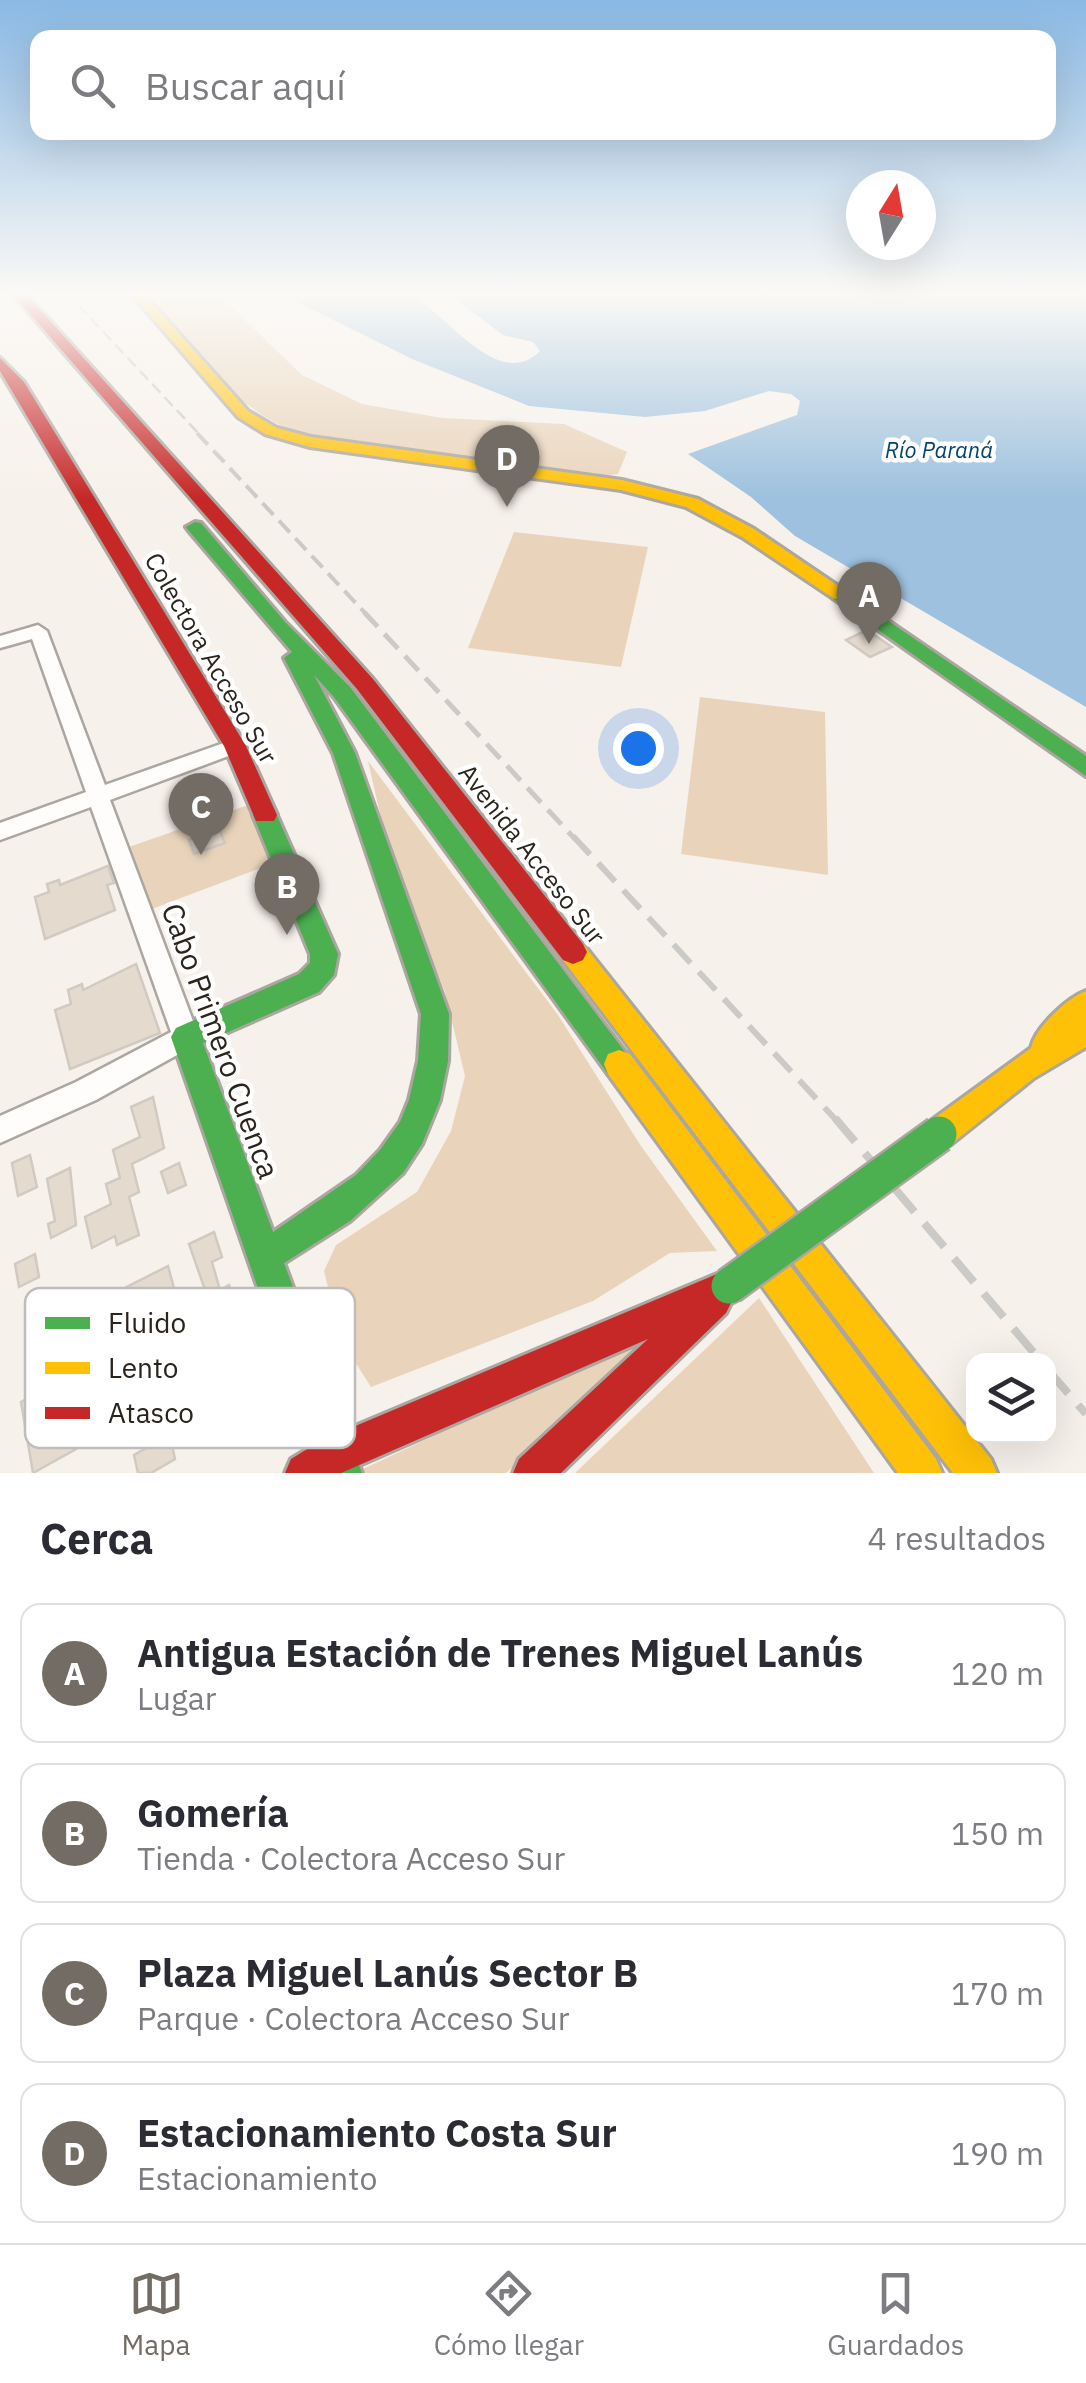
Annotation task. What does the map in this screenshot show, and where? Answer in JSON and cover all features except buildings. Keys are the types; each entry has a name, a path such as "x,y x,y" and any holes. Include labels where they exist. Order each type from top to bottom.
{"main road":[{"path":"57,361 278,626 342,692 922,1473"},
{"name":"Avenida Acceso Sur","path":"78,361 365,684 977,1473"},
{"path":"196,361 242,414 271,430 310,442 622,485 692,503 748,533 835,590 1086,768"},
{"name":"Colectora Acceso Sur","path":"0,362 17,382 235,746 324,954 324,967 309,983 186,1037"},
{"path":"266,1255 346,1208 381,1179 412,1134 429,1097 438,1049 435,1014 344,753 278,626"},
{"path":"1002,710 1086,783"},
{"path":"1024,1068 1086,1004"},
{"path":"533,1473 730,1286 1024,1068 1086,1032"},
{"name":"Cabo Primero Cuenca","path":"186,1037 278,1288"},
{"path":"305,1473 339,1464 730,1286"}],"street":[{"name":"Cabo Primero Cuenca","path":"0,642 38,632 186,1037"},
{"path":"0,832 235,746"},
{"path":"0,1130 186,1037"}],"shaded area":[{"path":"201,361 287,361 302,375 362,404 442,418 564,424 627,452 618,474 595,477 299,433 253,408"},
{"path":"514,532 648,547 621,667 468,648"},
{"path":"700,697 825,712 828,875 681,854"},
{"path":"368,761 558,1015 641,1146 717,1251 670,1253 593,1301 371,1387 355,1362 355,1288 328,1288 324,1271 336,1245 417,1192 451,1131 465,1076 445,992 389,853"},
{"path":"248,805 274,863 149,910 129,847"},
{"path":"759,1298 874,1473 575,1473"},
{"path":"678,1321 506,1473 364,1473 363,1469"}],"water":[{"name":"Río Paraná","path":"416,361 1086,361 1086,707 795,536 751,497 688,454 797,415 800,401 791,394 769,391 705,411 645,417 529,406"}],"railway":[{"path":"130,361 200,435"},
{"path":"197,433 366,614"},
{"path":"364,612 575,839"},
{"path":"573,836 837,1121"},
{"path":"835,1118 1034,1353"},
{"path":"1056,1379 1086,1414"}],"traffic: fast":[{"path":"195,527 278,626 342,692 619,1064"},
{"path":"840,594 1086,768"},
{"path":"266,1255 338,1209 392,1162 411,1133 425,1100 433,1061 435,1014 344,753 294,658"},
{"path":"265,815 324,954 324,967 309,983 186,1037 276,1288"},
{"path":"729,1286 939,1134"},
{"path":"333,1448 342,1473"}],"traffic: slow":[{"path":"196,361 243,414 271,431 310,442 622,485 692,503 748,533 840,594"},
{"path":"573,952 977,1473"},
{"path":"1045,1045 1086,1004"},
{"path":"939,1134 1023,1068 1086,1032"},
{"path":"619,1064 922,1473"}],"traffic: jam":[{"path":"78,361 365,684 573,952"},
{"path":"0,362 17,382 235,746 265,815"},
{"path":"355,1446 729,1286"},
{"path":"533,1473 714,1301"},
{"path":"305,1473 350,1448"}],"place":[{"name":"Estacionamiento Costa Sur","path":"507,507"},
{"name":"Antigua Estación de Trenes Miguel Lanús","path":"869,644"},
{"name":"Plaza Miguel Lanús Sector B","path":"201,855"},
{"name":"Gomería","path":"287,935"}]}
